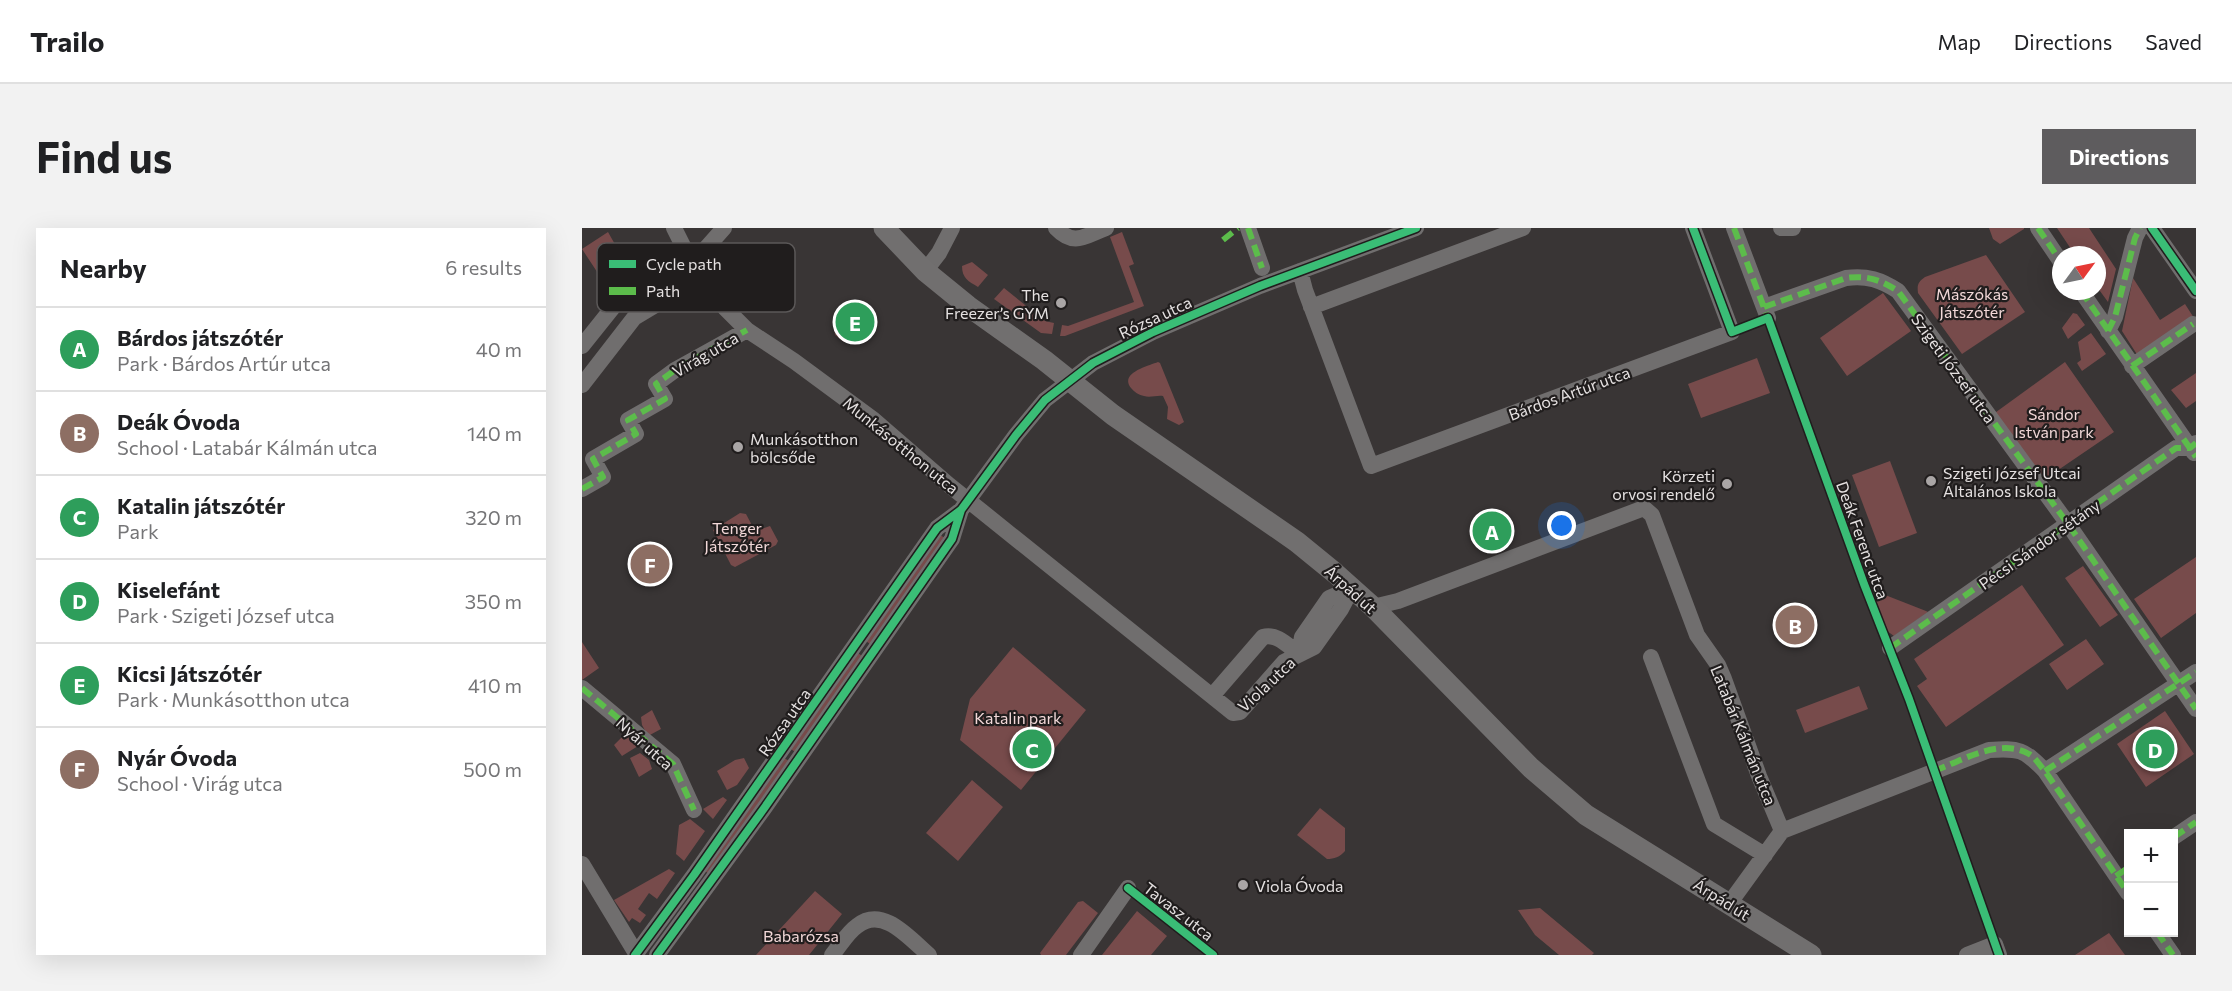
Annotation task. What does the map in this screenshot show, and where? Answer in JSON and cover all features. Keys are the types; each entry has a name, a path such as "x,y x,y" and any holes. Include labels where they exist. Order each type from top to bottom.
{"main road":[{"name":"Árpád út","path":"884,228 925,271 960,301 1044,360 1113,416 1297,542 1373,607 1531,768 1586,815 1811,955"}],"street":[{"name":"Munkásotthon utca","path":"674,228 682,243"},
{"path":"711,243 724,228"},
{"path":"925,271 939,253 952,228"},
{"path":"1056,228 1064,237 1075,240 1106,228"},
{"path":"1248,228 1262,268"},
{"name":"Rózsa utca","path":"636,955 938,528 965,505 1045,400 1068,381 1114,352 1153,332 1300,271 1416,228"},
{"path":"1300,271 1311,307 1523,228"},
{"name":"Bárdos Artúr utca","path":"1311,307 1371,466 1732,332 1693,228"},
{"name":"Szigeti József utca","path":"1734,228 1766,313 1853,277 1873,278 1898,291 2068,524 2196,709"},
{"path":"1781,228 1793,228"},
{"path":"2038,228 2052,249"},
{"path":"2108,331 2115,317 2134,238 2140,228"},
{"path":"2152,228 2196,291"},
{"path":"2087,300 2132,366 2194,449"},
{"path":"582,346 609,312"},
{"path":"582,385 634,318 644,312"},
{"name":"Munkásotthon utca","path":"729,312 747,330 794,361 874,420 965,505 1233,713"},
{"path":"2132,366 2193,324"},
{"name":"Virág utca","path":"582,489 603,477 593,459 636,434 628,420 665,399 656,384 675,370 747,330"},
{"name":"Pécsi Sándor sétány","path":"1890,648 2176,448 2194,449"},
{"name":"Rózsa utca","path":"657,955 703,894 952,538 965,505"},
{"name":"Latabár Kálmán utca","path":"1373,607 1398,601 1644,508 1648,509 1697,635 1718,665 1724,679 1759,776 1782,831"},
{"name":"Viola utca","path":"1233,713 1240,712 1284,662 1296,652 1302,637 1329,598 1352,588"},
{"name":"Viola utca","path":"1212,696 1263,637 1274,637 1296,652"},
{"path":"1651,657 1714,824 1764,855"},
{"path":"2045,771 2196,672"},
{"name":"Nyár utca","path":"582,688 674,765 694,810"},
{"path":"1729,904 1782,831 1989,750 2010,748 2029,754 2045,771 2122,872"},
{"path":"2178,834 2196,822"},
{"path":"583,867 636,955"},
{"path":"1081,955 1128,888"},
{"path":"832,955 856,926 866,920 880,919 891,923 929,955"},
{"path":"2160,937 2173,955"},
{"path":"1967,955 1995,944 1999,955"}],"green space":[{"path":"1989,228 2024,229 2000,244 1993,239"},
{"path":"2057,228 2089,228 2101,246 2069,246"},
{"path":"608,232 614,243 597,243 597,272 582,249"},
{"path":"1122,232 1134,264 1129,266 1144,306 1060,336 1062,325 1068,326 1134,302 1110,237"},
{"path":"2106,254 2116,269 2108,302 2106,299"},
{"name":"Mászókás Játszótér","path":"1986,255 2025,312 1962,354 1918,293 1918,286 1925,277"},
{"path":"972,262 988,275 978,287 966,279 962,270 962,266"},
{"path":"2133,278 2160,320 2185,304 2194,318 2138,356 2122,331"},
{"path":"1004,288 1045,321 1054,323 1052,334 1041,333 994,299"},
{"path":"1883,293 1911,331 1847,376 1820,338"},
{"path":"860,306 872,317 870,331 862,340 844,342 835,335 834,327 852,307"},
{"path":"2073,313 2077,314 2085,325 2068,339 2062,328"},
{"path":"2091,333 2106,354 2082,371 2077,363 2081,360 2078,342"},
{"path":"1757,358 1770,393 1701,418 1688,384"},
{"path":"1158,362 1184,422 1179,425 1167,419 1168,407 1163,396 1140,395 1128,383 1129,378 1136,371"},
{"name":"Sándor István park","path":"2065,362 2114,432 2042,481 1992,415"},
{"path":"2196,373 2196,401 2186,408 2171,390"},
{"path":"1890,461 1917,533 1879,547 1852,475"},
{"name":"Tenger Játszótér","path":"740,513 746,514 755,531 770,526 778,541 776,545 735,567 731,565 713,530"},
{"path":"1502,515 1513,523 1514,528 1509,536 1482,547 1472,541 1470,532 1474,526"},
{"path":"940,535 945,538 870,644 866,641"},
{"path":"2196,557 2196,613 2161,638 2134,599"},
{"path":"2083,566 2118,615 2100,627 2065,578"},
{"path":"2022,585 2064,645 1946,727 1917,686 1927,679 1914,659"},
{"path":"1875,591 1928,612 1894,636 1887,631 1872,594"},
{"path":"2086,639 2104,664 2067,690 2049,664"},
{"path":"582,642 599,668 582,680"},
{"name":"Katalin park","path":"1013,647 1086,710 1021,790 960,740 970,699"},
{"path":"858,653 862,656 795,752 791,749"},
{"path":"1859,686 1868,709 1805,733 1796,710"},
{"path":"652,710 661,729 648,736 642,725 641,717"},
{"path":"2165,711 2194,754 2146,787 2117,744"},
{"path":"627,732 638,746 622,756 614,745"},
{"path":"640,753 649,760 652,769 639,777 630,758"},
{"path":"744,758 749,768 737,785 727,790 717,771 735,760"},
{"path":"784,758 789,761 709,874 705,871"},
{"path":"972,780 1003,807 958,861 926,833"},
{"path":"723,797 727,800 713,819 703,809"},
{"path":"1320,808 1345,828 1345,851 1334,858 1327,859 1297,835"},
{"path":"690,819 705,831 684,861 676,854 679,825"},
{"path":"669,869 675,873 657,899 649,893 638,909 646,915 640,923 632,918 629,922 614,900"},
{"name":"Babarózsa","path":"815,891 842,914 809,955 756,955"},
{"path":"1083,901 1098,913 1066,955 1041,955 1040,953 1078,902"},
{"path":"1540,908 1594,953 1592,955 1559,955 1535,935 1518,910"},
{"path":"1137,911 1167,936 1151,955 1102,955"},
{"path":"2109,933 2125,955 2075,955"}],"tram line":[{"path":"2147,228 2196,298"}],"marked path":[{"path":"1223,240 1238,228"},
{"path":"1248,228 1262,268"},
{"path":"1734,228 1766,313"},
{"path":"2038,228 2052,249"},
{"path":"2108,331 2115,317 2135,238 2140,228"},
{"path":"1764,307 1846,278 1873,279 1898,291 2068,524 2196,709"},
{"path":"2087,300 2196,457"},
{"path":"2132,366 2193,324"},
{"path":"582,489 603,477 593,459 636,434 628,420 665,399 656,384 675,370 747,330"},
{"path":"1890,648 2176,448 2190,448 2196,443"},
{"path":"2045,771 2196,672"},
{"path":"582,688 673,764 694,810"},
{"path":"1934,771 1993,749 2018,749 2029,754 2045,771 2124,887"},
{"path":"2178,834 2196,822"},
{"path":"2116,876 2124,871"},
{"path":"2160,937 2173,955"}],"cycle path":[{"path":"657,955 765,807 952,539 961,510 1016,435 1045,400 1093,363 1153,332 1260,286 1416,228"},
{"name":"Deák Ferenc utca","path":"1693,228 1732,332 1768,318 1864,584 1909,699 1999,955"},
{"path":"2152,228 2196,291"},
{"path":"635,955 694,875 937,528 961,510"},
{"name":"Tavasz utca","path":"1128,888 1213,955"}],"place":[{"name":"The Freezer’s GYM","path":"1061,303"},
{"name":"Kicsi Játszótér","path":"855,322"},
{"name":"Munkásotthon bölcsőde","path":"738,447"},
{"name":"Szigeti József Utcai Általános Iskola","path":"1931,481"},
{"name":"Körzeti orvosi rendelő","path":"1727,484"},
{"name":"Bárdos játszótér","path":"1492,531"},
{"name":"Nyár Óvoda","path":"650,564"},
{"name":"Deák Óvoda","path":"1795,625"},
{"name":"Katalin játszótér","path":"1032,749"},
{"name":"Kiselefánt","path":"2155,749"},
{"name":"Viola Óvoda","path":"1243,885"}]}
